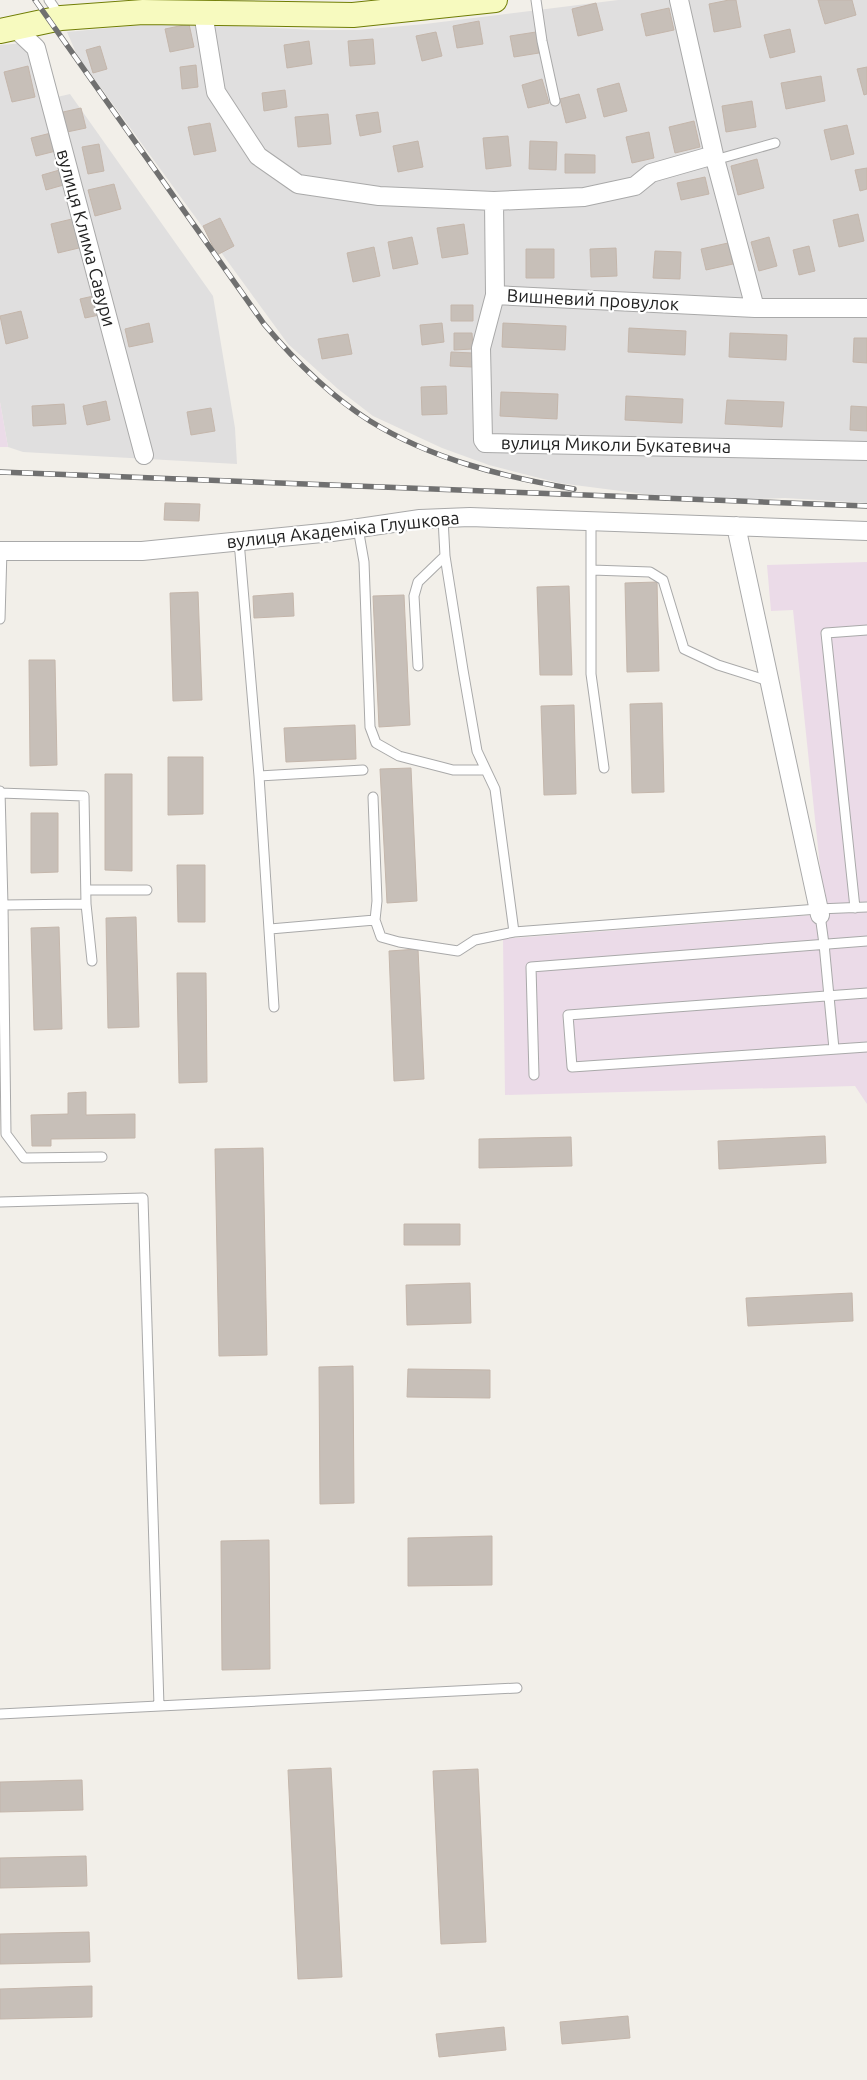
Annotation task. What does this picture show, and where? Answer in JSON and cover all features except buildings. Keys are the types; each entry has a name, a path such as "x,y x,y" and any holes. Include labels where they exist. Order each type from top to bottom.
{"street":[{"path":"8,30 55,9 141,6 203,13 353,15 402,5 495,0"},
{"path":"679,0 714,158 755,308"},
{"path":"203,13 216,92 258,156 298,184 379,196 494,201 584,197 635,186 651,173 714,158"},
{"name":"вулиця Клима Савури","path":"8,30 36,48 144,455"},
{"name":"Вишневий провулок","path":"494,201 495,296 755,308 867,308"},
{"name":"вулиця Миколи Букатевича","path":"495,296 481,348 485,442 867,451"},
{"name":"вулиця Академіка Глушкова","path":"1,550 142,550 358,528 420,519 444,518 591,521 867,531"},
{"path":"736,526 819,912"}],"lane":[{"path":"536,0 542,41 555,101"},
{"path":"714,158 776,143"},
{"path":"444,518 445,556 477,751 495,789 514,932"},
{"path":"591,521 591,674 604,768"},
{"path":"358,528 364,562 370,727 376,743 399,756 453,770 486,770"},
{"path":"239,541 259,776 274,1007"},
{"path":"0,618 1,550"},
{"path":"418,666 414,596 418,582 445,556"},
{"path":"592,570 650,572 663,580 684,649 718,665 769,681"},
{"path":"855,908 826,633 867,630"},
{"path":"259,776 363,770"},
{"path":"92,960 86,904 84,796 0,792 4,905 6,1134 24,1158 102,1157"},
{"path":"373,797 377,901 375,920 381,937 399,942 458,951 475,940 514,932 819,912 867,907"},
{"path":"86,890 147,890"},
{"path":"4,905 86,904"},
{"path":"819,912 834,1049"},
{"path":"270,929 375,920"},
{"path":"534,1076 531,967 867,941"},
{"path":"867,993 568,1015 572,1067 867,1047"},
{"path":"0,1202 143,1198 159,1706"},
{"path":"0,1714 517,1688"}],"shaded area":[{"path":"618,0 672,0 673,2 691,0 867,0 867,503 785,498 698,501 559,483 489,465 442,448 373,416 338,389 288,344 77,55 67,32 142,25 191,24 316,30 358,30 425,24"},
{"path":"25,43 40,101 70,94 213,296 235,428 237,464 23,452 8,447 0,402 0,45"},
{"path":"0,402 8,447 0,447"},
{"path":"867,562 867,1104 855,1086 505,1095 503,939 825,914 793,610 771,611 767,565"}],"railway":[{"path":"35,0 264,324 313,377 340,400 370,421 418,446 469,465 521,479 574,489"},
{"path":"0,472 867,506"}]}
